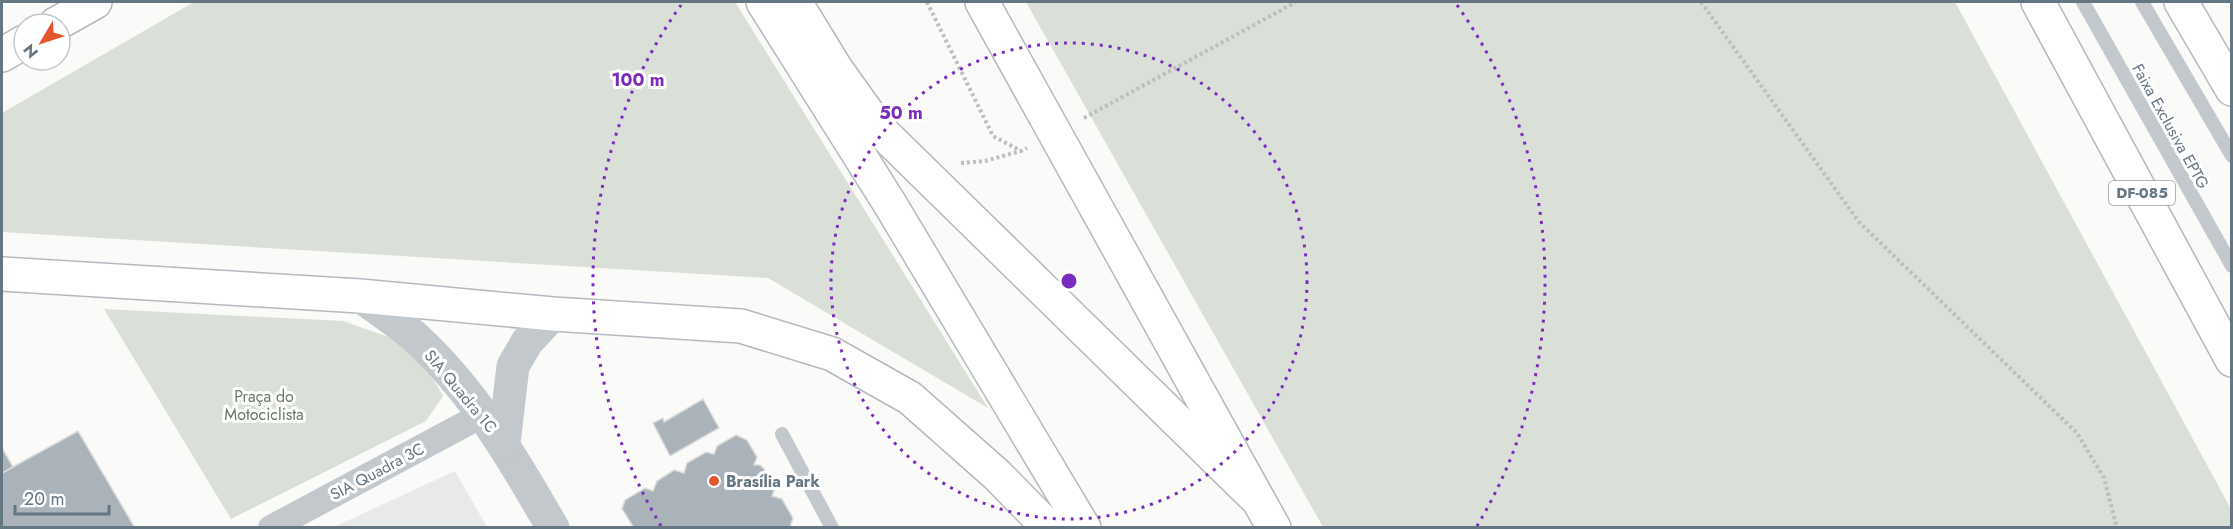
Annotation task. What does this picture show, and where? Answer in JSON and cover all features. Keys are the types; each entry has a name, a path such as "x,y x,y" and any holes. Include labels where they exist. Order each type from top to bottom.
{"main road":[{"path":"72,15 95,2"},
{"path":"763,2 897,214 1084,528"},
{"path":"795,2 836,69 879,129 1257,499"},
{"path":"982,2 1274,528"},
{"name":"DF-085","path":"2038,2 2232,360"},
{"path":"2181,2 2232,89"},
{"path":"2,274 360,296 553,314 741,326 832,354 910,398 997,475 1050,528"}],"street":[{"name":"SIA Quadra 1C","path":"360,296 415,337 454,376 504,443 553,528"},
{"name":"SIA Quadra 1C","path":"504,443 513,366 527,342 553,314"},
{"name":"SIA Quadra 3C","path":"272,528 482,415"}],"lane":[{"name":"Faixa Exclusiva EPTG","path":"2083,2 2232,266"},
{"path":"2142,2 2232,156"},
{"path":"782,434 832,528"}],"path":[{"path":"927,2 993,136 1021,151 1296,2"},
{"path":"1701,2 1859,222 2077,433 2104,478 2117,528"}],"shaded area":[{"path":"455,471 487,527 334,527"}],"green space":[{"path":"194,2 735,2 988,408 768,278 2,232 2,113"},
{"path":"1026,2 1955,2 2231,509 2231,527 1323,527"},
{"name":"Praça do Motociclista","path":"104,309 343,321 414,346 443,396 426,421 231,519"}],"building":[{"path":"703,399 719,428 670,456 653,423 663,418 664,422"},
{"path":"78,431 135,528 2,528 2,473"},
{"name":"Brasília Park","path":"736,435 747,440 757,457 754,465 760,465 764,469 775,488 772,496 782,499 793,518 790,527 797,528 634,528 622,509 625,500 645,488 653,491 657,481 674,470 684,473 687,463 706,452 714,454 717,446"},
{"path":"2,448 13,467 2,473"}],"place":[{"name":"Brasília Park","path":"714,481"}]}
